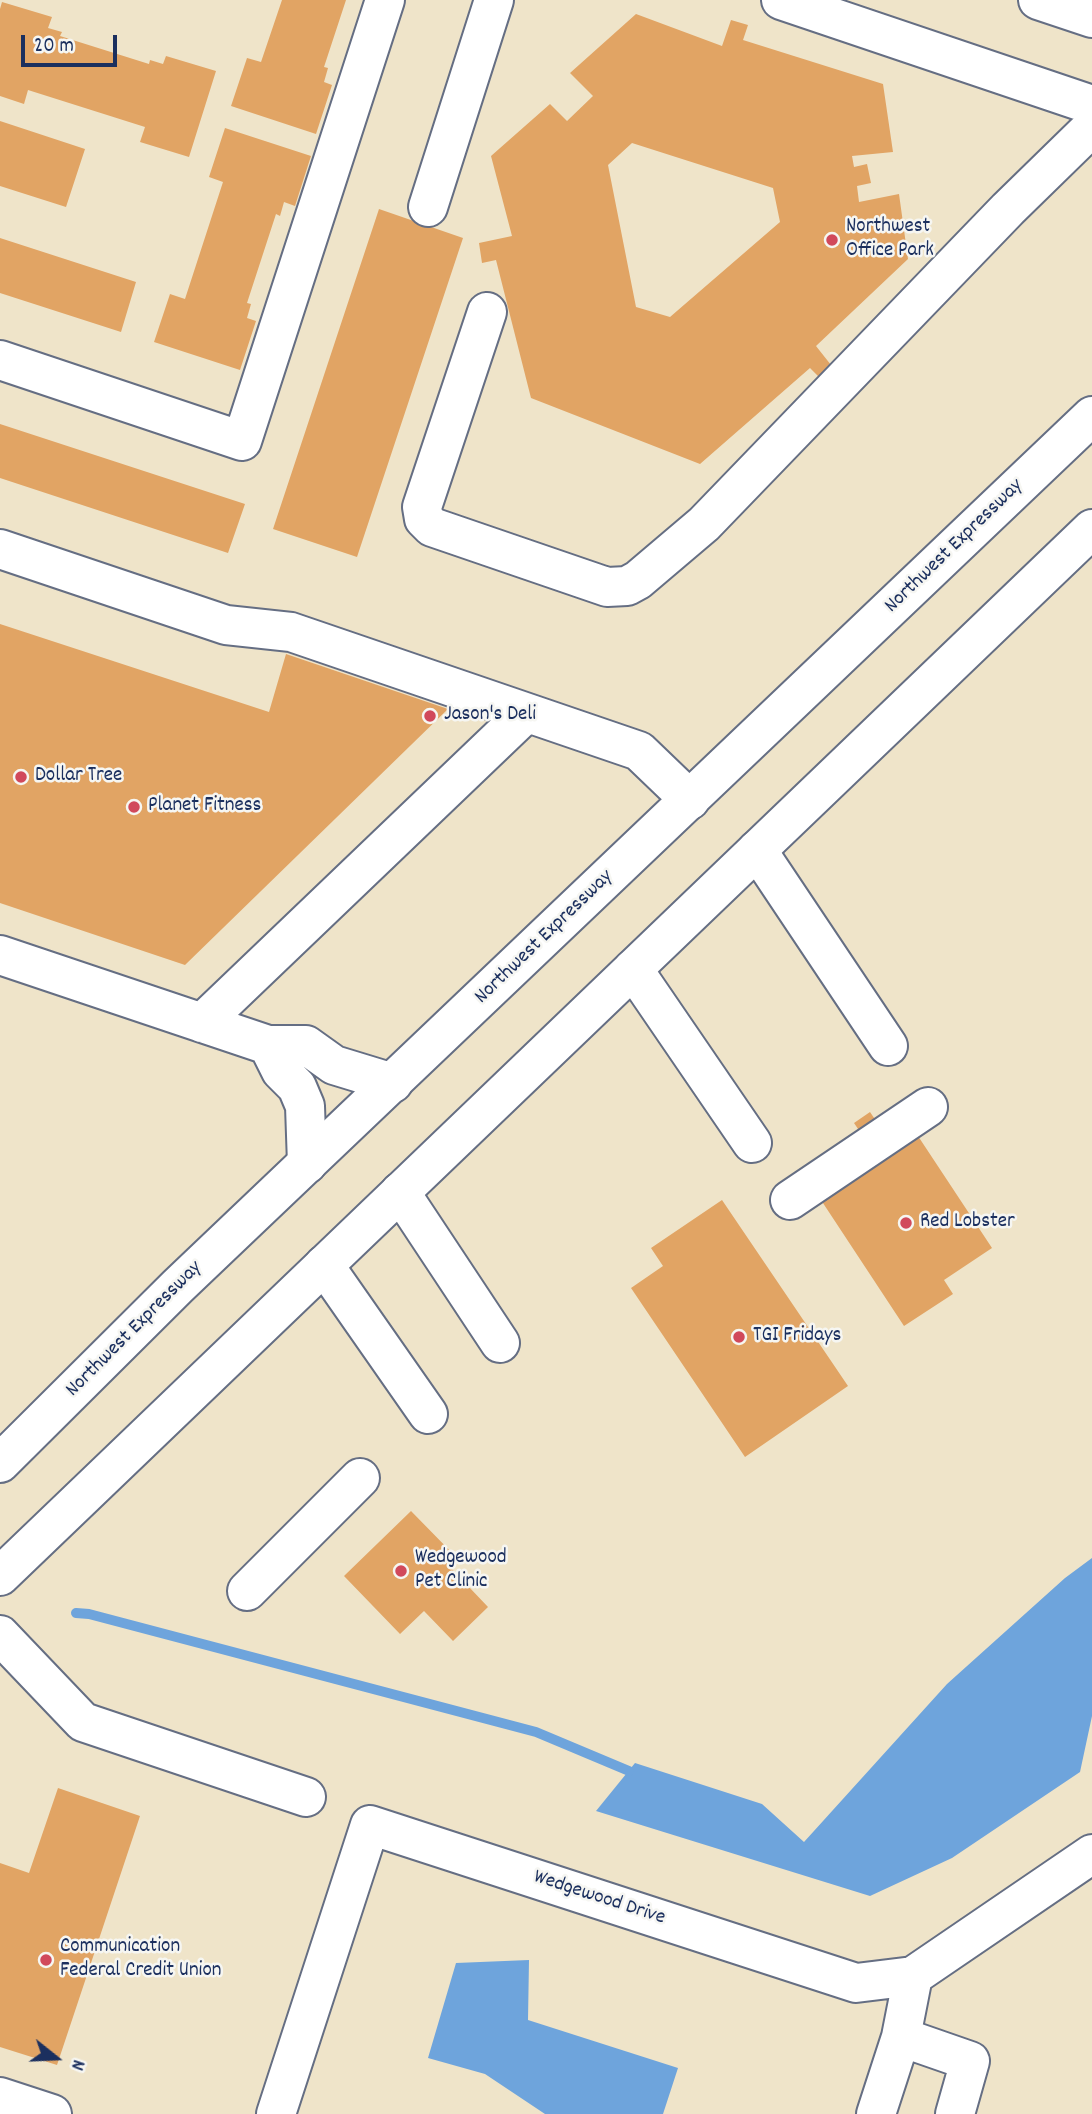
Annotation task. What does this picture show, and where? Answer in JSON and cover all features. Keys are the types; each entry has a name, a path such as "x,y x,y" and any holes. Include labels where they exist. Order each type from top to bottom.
{"main road":[{"path":"0,360 242,441 385,0"},
{"path":"428,207 494,0"},
{"path":"781,0 1092,105"},
{"path":"1038,0 1092,18"},
{"path":"487,312 422,507 424,519 432,527 607,587 627,586 638,580 704,524 1092,127"},
{"name":"Northwest Expressway","path":"0,1463 178,1286 1092,416"},
{"path":"0,1576 1092,529"},
{"path":"0,548 226,625 291,632 639,751 690,800"},
{"path":"202,1023 526,713"},
{"path":"757,850 888,1046"},
{"path":"0,955 268,1045 306,1045 334,1065 393,1083"},
{"path":"633,969 751,1143"},
{"path":"268,1045 281,1071 297,1087 305,1105 307,1164"},
{"path":"790,1200 928,1107"},
{"path":"400,1192 500,1343"},
{"path":"324,1265 428,1414"},
{"path":"247,1591 360,1478"},
{"path":"0,1635 83,1722 306,1797"},
{"name":"Wedgewood Drive","path":"276,2114 370,1825 856,1983 913,1976 1092,1854"},
{"path":"876,2114 901,2037 913,1976"},
{"path":"901,2037 970,2061 954,2114"},
{"path":"0,2097 52,2114"}],"water":[{"path":"1092,1558 1092,1716 1080,1772 952,1858 870,1896 596,1811 635,1763 762,1804 804,1842 947,1684 1065,1578"},
{"path":"529,1960 528,2020 678,2068 663,2114 545,2114 485,2074 428,2058 456,1963"}],"building":[{"path":"282,0 346,0 324,67 328,68 324,82 332,85 316,134 231,106 247,58 261,62"},
{"path":"2,2 52,17 48,28 62,32 60,36 149,64 150,60 163,64 166,56 216,71 189,157 140,142 145,127 28,90 24,104 0,96"},
{"name":"Northwest Office Park","path":"636,14 722,46 731,20 748,25 743,40 883,84 893,152 852,156 854,167 867,164 871,183 857,186 859,202 899,194 908,259 816,346 831,365 820,378 810,368 700,464 531,398 496,260 482,263 479,243 512,236 491,156 550,104 567,121 593,96 570,73","holes":["632,143 773,188 780,222 670,317 636,307 608,165"]},
{"path":"0,121 85,149 66,207 0,186"},
{"path":"225,128 311,156 295,206 284,202 280,216 276,214 247,303 251,304 247,318 256,321 240,370 154,342 170,294 185,299 223,182 209,177"},
{"path":"379,209 463,238 357,557 273,529"},
{"path":"0,238 136,282 121,332 0,293"},
{"path":"0,424 245,504 228,553 0,478"},
{"path":"0,624 269,712 286,654 448,709 185,965 0,903"},
{"name":"Red Lobster","path":"870,1112 893,1146 916,1133 992,1248 944,1280 953,1294 904,1326 819,1197 877,1157 854,1123"},
{"name":"TGI Fridays","path":"722,1200 848,1386 745,1457 631,1288 663,1266 651,1248"},
{"name":"Wedgewood Pet Clinic","path":"411,1511 457,1558 449,1566 488,1607 453,1641 424,1611 400,1634 344,1576"},
{"name":"Communication Federal Credit Union","path":"58,1788 140,1816 57,2065 0,2047 0,1863 29,1873"}],"waterway":[{"path":"76,1613 89,1614 536,1732 629,1771"}],"place":[{"name":"Northwest Office Park","path":"832,240"},
{"name":"Jason's Deli","path":"430,716"},
{"name":"Dollar Tree","path":"21,777"},
{"name":"Planet Fitness","path":"134,807"},
{"name":"Red Lobster","path":"906,1223"},
{"name":"TGI Fridays","path":"739,1337"},
{"name":"Wedgewood Pet Clinic","path":"401,1571"},
{"name":"Communication Federal Credit Union","path":"46,1960"}]}
